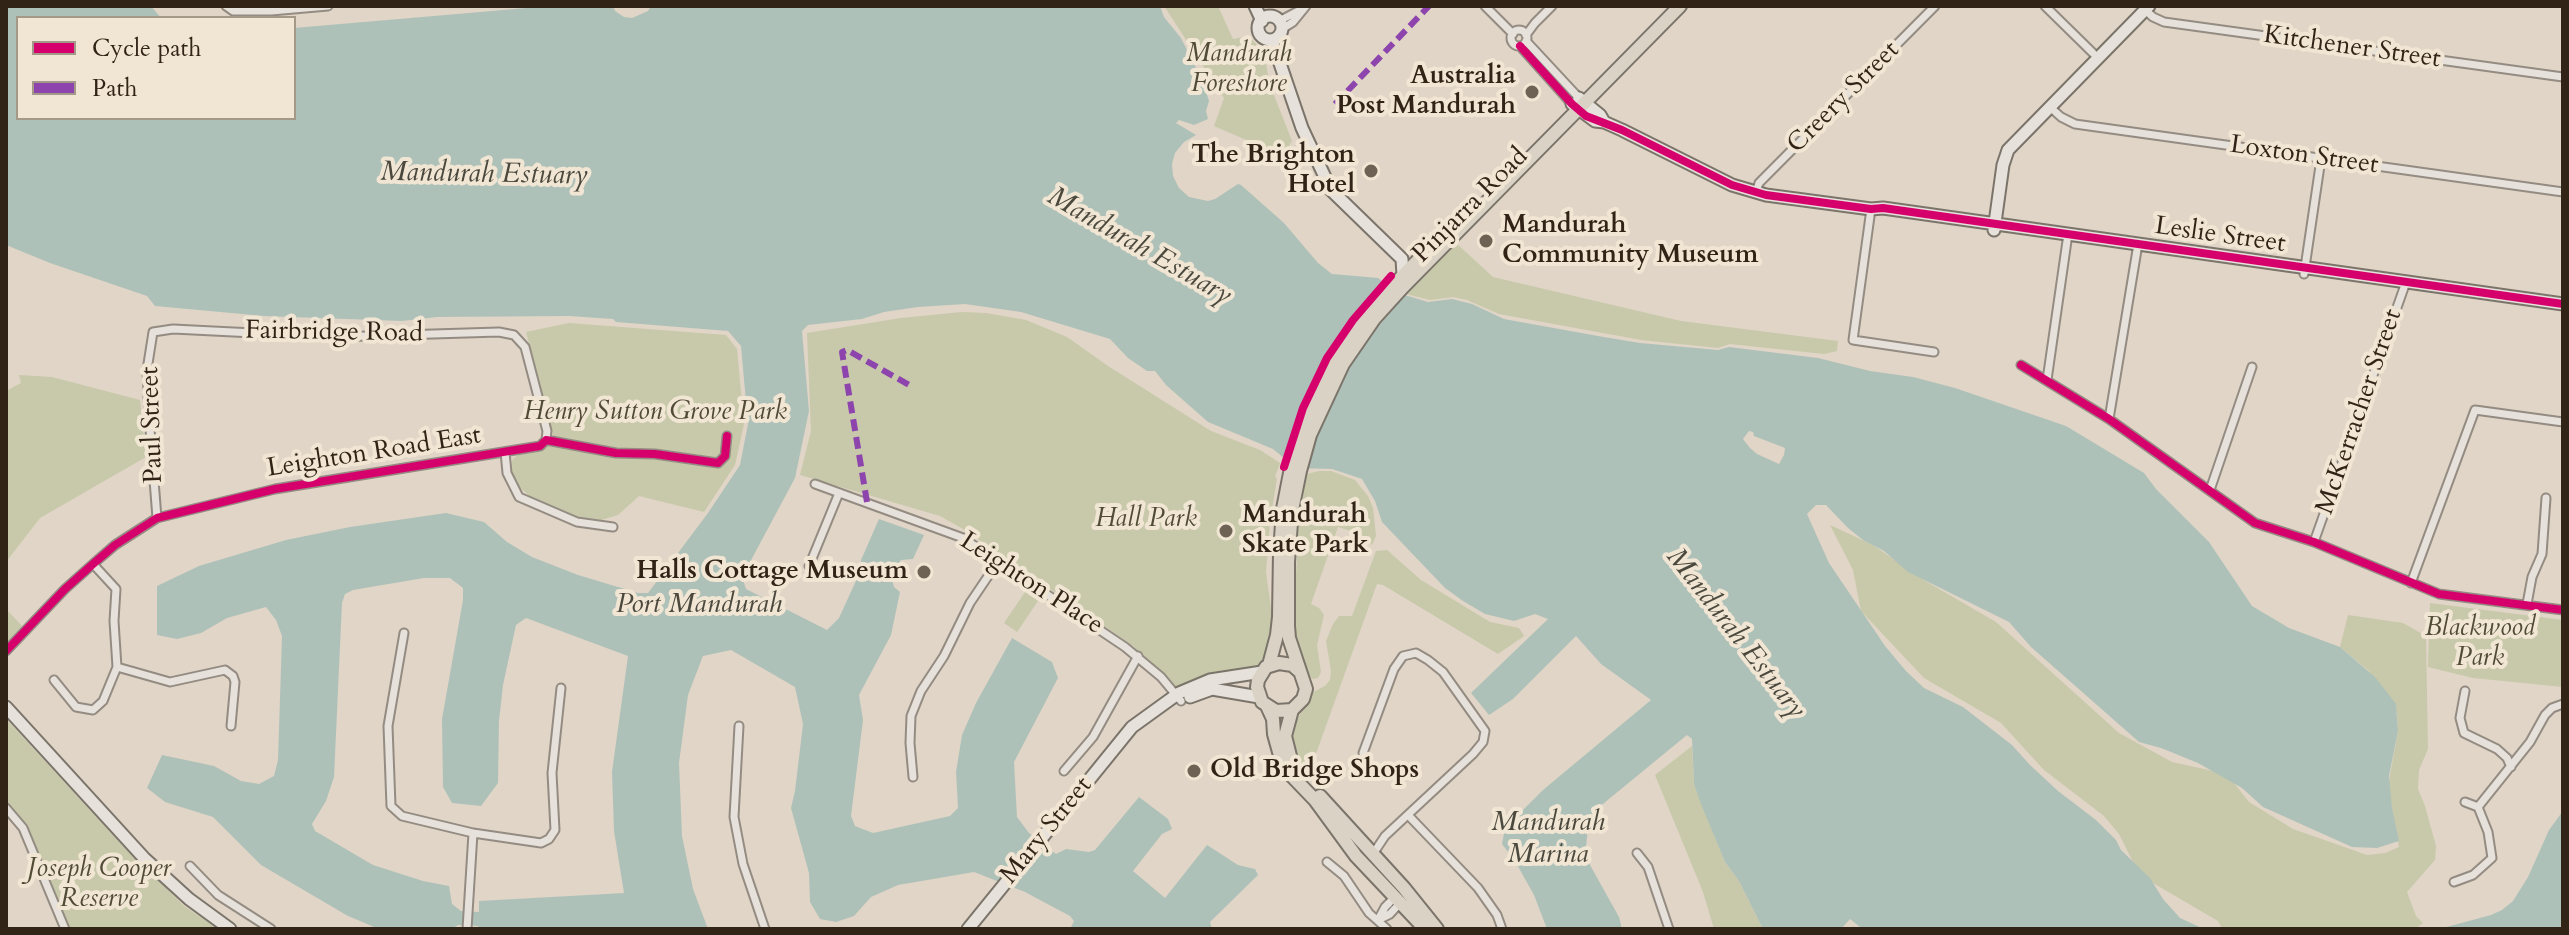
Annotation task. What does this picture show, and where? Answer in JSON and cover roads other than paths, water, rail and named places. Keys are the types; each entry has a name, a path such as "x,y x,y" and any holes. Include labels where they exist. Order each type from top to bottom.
{"main road":[{"name":"Pinjarra Road","path":"1266,668 1277,635 1281,528 1310,412 1330,370 1365,317 1676,6"},
{"name":"Pinjarra Road","path":"1293,479 1288,626 1299,671"},
{"path":"1364,855 1297,772 1289,756 1285,736 1292,710 1303,699 1305,680 1299,671 1285,664 1266,668 1257,687 1273,719 1279,752 1290,774 1364,855 1437,929"},
{"path":"1263,702 1276,711 1292,710"},
{"path":"1402,895 1425,929"}],"street":[{"path":"226,6 233,11 328,6"},
{"path":"1255,6 1262,21"},
{"path":"1265,6 1279,22 1279,37 1265,39 1260,34 1259,27 1268,17 1279,22"},
{"path":"1485,6 1521,38 1578,104"},
{"path":"1521,38 1552,6"},
{"name":"Creery Street","path":"1756,192 1759,183 1935,6"},
{"path":"2045,6 2098,58"},
{"path":"1279,22 1305,7"},
{"path":"1994,227 2005,156 2147,8"},
{"name":"Kitchener Street","path":"2147,8 2164,22 2563,77"},
{"path":"1272,40 1302,128 1331,190 1402,259 1401,281"},
{"name":"Leslie Street","path":"1578,104 1600,115 1604,122 1710,175 1756,192 1871,209 1883,208 2563,310"},
{"name":"Loxton Street","path":"2050,107 2075,124 2563,192"},
{"path":"2305,271 2321,159"},
{"path":"1871,209 1853,340 1934,352"},
{"path":"2047,380 2067,238"},
{"path":"2109,419 2138,248"},
{"name":"Leslie Street","path":"2405,285 2563,304"},
{"name":"McKerracher Street","path":"2314,542 2405,285"},
{"name":"Fairbridge Road","path":"153,332 173,329 334,337 499,332 514,335 525,347 547,431 546,440"},
{"name":"Paul Street","path":"153,332 147,370 157,518"},
{"path":"2021,365 2109,419 2255,523 2314,542 2439,594 2563,610"},
{"path":"2210,490 2252,367"},
{"path":"2411,583 2475,410 2563,422"},
{"name":"Leighton Road East","path":"7,651 93,564 115,545 157,518 275,489 540,446 546,440 616,453 655,454 718,463 725,456 727,436"},
{"path":"505,452 507,473 519,497 577,522 613,527"},
{"name":"Leighton Place","path":"815,484 953,533 999,560 1138,656 1179,698"},
{"path":"809,566 839,493"},
{"path":"2527,604 2532,577 2542,554 2546,498"},
{"path":"913,777 911,716 921,691 944,656 970,603 999,560"},
{"path":"54,680 76,707 93,710 103,701 117,667 114,621 116,589 93,564"},
{"path":"404,633 388,726 391,806 402,816 473,833 541,843 549,839 555,830 552,773 561,688"},
{"path":"1363,753 1398,661 1403,656 1416,653 1443,672 1485,731 1483,742 1473,754 1364,855"},
{"path":"1064,771 1093,737 1138,656"},
{"path":"117,667 170,682 225,670 235,682 231,726"},
{"name":"Mary Street","path":"968,929 1091,775 1127,735 1136,732 1179,698 1210,680 1266,668"},
{"name":"Mary Street","path":"1179,698 1212,689 1263,702"},
{"path":"2465,691 2460,718 2464,733 2497,749 2511,767"},
{"path":"2478,807 2530,742 2545,715 2563,704"},
{"path":"6,707 144,858 189,899 230,929"},
{"path":"739,726 734,817 743,864 765,929"},
{"path":"2454,882 2473,875 2492,858 2488,832 2478,807 2465,802"},
{"path":"6,808 23,828 65,929"},
{"path":"1408,815 1478,888 1497,915 1502,929"},
{"path":"467,929 473,833"},
{"path":"1637,853 1648,867 1669,929"},
{"path":"1327,862 1344,876 1363,907 1387,929"},
{"path":"190,866 218,895 271,929"},
{"path":"1378,920 1390,914 1402,895"}],"water":[{"path":"6,6 151,6 159,16 16,16 16,120 296,120 296,28 550,6 613,6 624,17 632,18 648,11 651,6 1160,6 1164,17 1181,38 1209,101 1206,111 1208,119 1194,125 1179,120 1176,123 1196,135 1184,142 1175,153 1173,176 1179,188 1189,197 1208,201 1241,185 1284,223 1318,263 1332,274 1378,278 1398,293 1428,302 1452,299 1472,304 1504,319 1598,336 1640,343 1718,350 1729,347 1818,358 1870,371 1913,377 2066,426 2144,473 2209,542 2252,606 2289,628 2340,647 2375,677 2396,704 2398,731 2389,776 2399,841 2377,848 2352,847 2263,807 2242,788 2198,763 2139,742 2031,647 2009,622 1908,572 1884,551 1848,528 1826,505 1816,505 1807,514 1829,563 1885,646 1906,671 1924,688 1963,707 2012,745 2058,791 2116,840 2121,850 2150,878 2180,918 2204,929 1859,929 1850,919 1841,929 1763,929 1739,881 1725,862 1701,804 1694,784 1692,739 1687,735 1598,808 1588,828 1585,856 1619,917 1622,929 1547,929 1534,895 1502,844 1505,828 1543,790 1651,700 1601,664 1576,636 1513,699 1489,715 1471,693 1548,619 1535,614 1514,621 1485,614 1463,601 1445,588 1382,522 1375,501 1362,479 1332,469 1296,468 1273,449 1208,422 1166,385 1155,371 1147,371 1128,358 1110,339 1021,312 965,304 884,312 862,319 808,325 802,331 809,411 795,478 742,577 746,589 827,630 839,618 879,519 924,535 913,559 901,560 891,576 894,587 900,592 891,635 859,695 863,720 851,816 855,826 873,833 950,816 958,808 956,772 962,735 1012,638 1052,662 1058,678 1014,762 1017,817 1029,833 1056,854 1066,849 1089,852 1095,850 1139,797 1168,819 1172,829 1162,834 1133,871 1165,898 1207,845 1238,865 1255,869 1258,875 1210,922 1212,929 1070,929 1074,921 1070,916 1025,892 974,872 898,885 871,897 854,916 836,922 820,919 810,902 809,873 791,808 803,724 795,687 731,650 703,656 688,695 679,763 682,836 693,889 708,929 478,929 478,926 458,925 451,929 379,929 348,916 261,865 213,817 165,802 147,788 162,755 214,766 241,781 259,784 274,776 278,760 282,636 276,620 266,607 227,618 201,633 177,639 157,635 157,586 199,566 286,540 446,513 484,522 507,542 532,557 578,575 638,593 648,593 740,465 748,424 741,346 728,331 616,322 613,319 569,316 437,317 402,321 264,316 155,306 147,296 6,245","holes":["1749,431 1754,436 1785,448 1779,464 1750,448 1743,439","424,578 450,578 463,588 442,719 443,787 452,803 481,806 498,783 503,685 516,625 526,618 628,656 612,772 614,831 624,893 479,901 479,912 461,911 452,904 449,886 373,865 315,831 312,824 326,801 334,777 342,603 345,594"]},
{"path":"2563,811 2563,929 2439,929 2491,915 2513,901 2528,877 2549,830"}],"place":[{"name":"Australia Post Mandurah","path":"1532,92"},
{"name":"The Brighton Hotel","path":"1371,171"},
{"name":"Mandurah Community Museum","path":"1486,241"},
{"name":"Mandurah Skate Park","path":"1226,531"},
{"name":"Halls Cottage Museum","path":"924,572"},
{"name":"Old Bridge Shops","path":"1194,771"}],"park label":[{"name":"Mandurah Foreshore","path":"1239,70"},
{"name":"Henry Sutton Grove Park","path":"655,413"},
{"name":"Hall Park","path":"1146,520"},
{"name":"Blackwood Park","path":"2480,644"},
{"name":"Joseph Cooper Reserve","path":"99,885"}],"water label":[{"name":"Mandurah Estuary","path":"484,175"},
{"name":"Mandurah Estuary","path":"1139,247"},
{"name":"Port Mandurah","path":"699,606"},
{"name":"Mandurah Estuary","path":"1735,634"},
{"name":"Mandurah Marina","path":"1548,840"}]}
